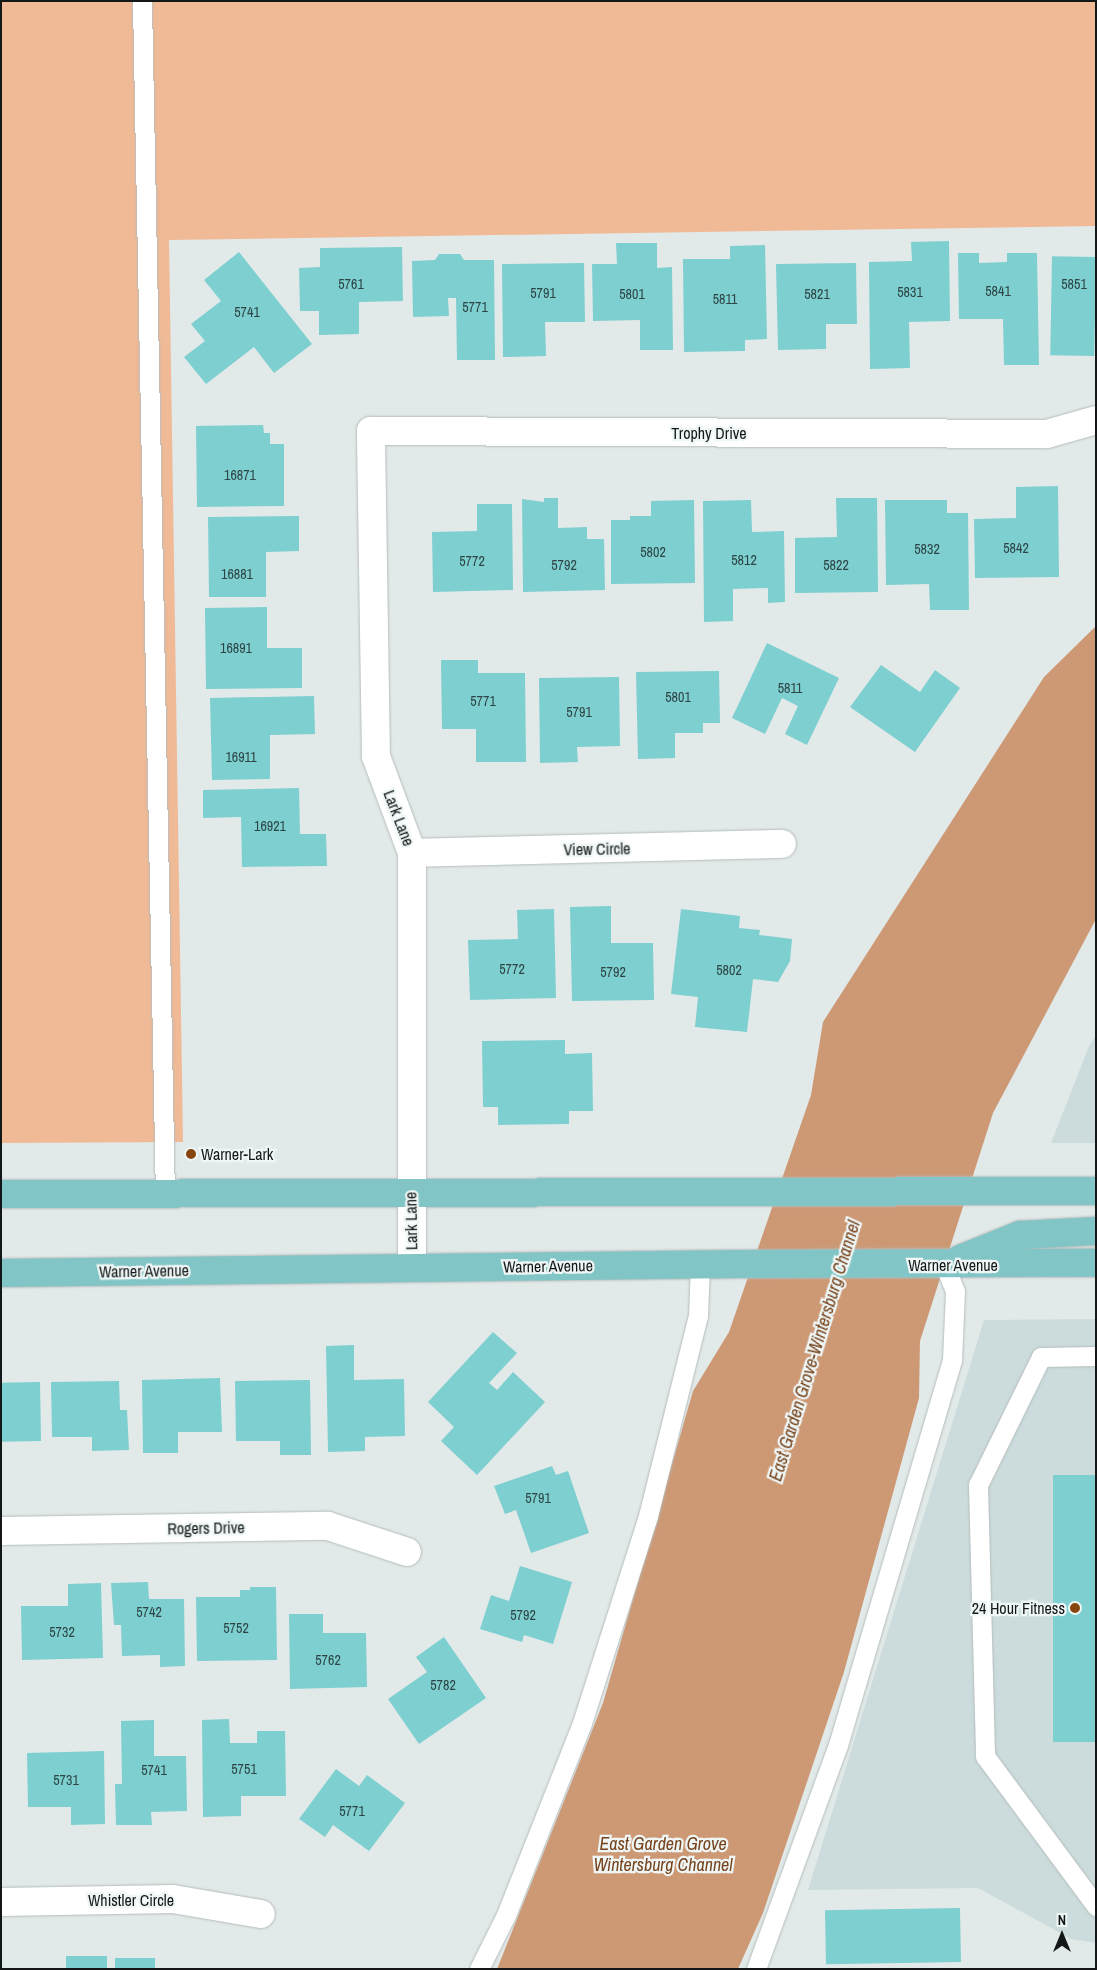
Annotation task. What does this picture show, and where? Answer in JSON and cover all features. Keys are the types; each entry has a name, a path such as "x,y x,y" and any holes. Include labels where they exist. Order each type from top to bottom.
{"main road":[{"path":"1,1194 410,1194 748,1190 1096,1191"},
{"path":"945,1266 1020,1235 1096,1231"},
{"name":"Warner Avenue","path":"1,1273 700,1264 945,1266 1096,1263"}],"street":[{"name":"Trophy Drive","path":"371,431 1047,434 1096,420"},
{"name":"Lark Lane","path":"371,431 376,756 412,853 410,1194 412,1267"},
{"name":"View Circle","path":"412,853 782,844"},
{"name":"Rogers Drive","path":"1,1532 328,1526 407,1552"},
{"name":"Whistler Circle","path":"1,1902 174,1899 260,1914"}],"lane":[{"path":"142,1 165,1194"},
{"path":"479,1969 506,1915 582,1723 648,1516 698,1316 700,1264"},
{"path":"756,1969 838,1746 952,1360 954,1291 945,1266"},
{"path":"1096,1356 1041,1357 978,1485 985,1756 1096,1906"}],"shaded area":[{"path":"1,1 1096,1 1096,226 169,240 183,1142 1,1143"},
{"path":"1096,1035 1096,1143 1051,1143 1089,1046"},
{"path":"1096,1319 1096,1943 1071,1939 978,1888 808,1890 984,1320"}],"water":[{"name":"East Garden Grove Wintersburg Channel","path":"1096,626 1096,919 993,1113 920,1341 919,1398 844,1672 763,1913 738,1969 497,1969 603,1703 693,1391 729,1332 811,1095 823,1022 1044,677"}],"building":[{"path":"949,241 950,321 909,322 910,368 870,369 869,262 912,261 911,242"},
{"path":"616,243 657,243 657,268 672,267 673,350 640,350 640,320 593,321 592,264 617,264"},
{"path":"765,245 767,339 745,340 745,351 684,352 683,259 730,259 730,246"},
{"path":"402,247 403,301 359,302 359,334 319,335 319,311 300,311 299,268 320,267 320,248"},
{"path":"239,252 312,344 274,373 254,347 206,384 184,357 205,341 191,324 221,301 204,280"},
{"path":"958,253 979,253 979,263 1007,262 1007,253 1037,253 1039,365 1004,365 1003,319 959,319"},
{"path":"439,254 460,254 464,260 494,260 495,360 457,360 456,298 448,298 449,316 413,317 412,261 435,260"},
{"path":"1052,256 1096,257 1094,356 1050,355"},
{"path":"584,263 585,322 545,322 546,356 503,357 502,264"},
{"path":"856,263 857,324 826,324 826,349 778,350 776,264"},
{"path":"263,425 264,433 270,433 270,444 284,444 284,506 197,507 196,426"},
{"path":"1058,486 1059,577 975,578 974,519 1016,518 1016,487"},
{"path":"544,498 558,498 558,528 587,527 587,539 604,539 605,590 523,592 522,499 544,502"},
{"path":"836,498 877,498 878,592 795,593 795,538 837,537"},
{"path":"694,500 695,583 611,584 611,520 630,520 630,516 651,516 651,501"},
{"path":"751,500 752,532 784,531 785,602 768,603 768,588 733,589 733,621 704,622 703,501"},
{"path":"885,500 947,500 947,513 968,513 969,610 930,610 929,584 886,585"},
{"path":"477,504 512,504 513,590 433,592 432,532 477,531"},
{"path":"299,516 299,551 266,552 266,597 209,597 208,517"},
{"path":"267,607 267,648 302,648 302,688 206,689 205,608"},
{"path":"767,643 839,678 807,745 785,734 798,706 782,698 765,734 732,718"},
{"path":"441,660 478,660 478,673 525,673 526,762 476,762 476,729 442,729"},
{"path":"881,665 920,692 935,670 960,688 915,752 850,707"},
{"path":"719,671 720,723 703,723 703,733 675,733 675,758 638,759 636,672"},
{"path":"619,677 620,746 577,747 578,762 540,763 539,678"},
{"path":"314,696 315,734 270,735 270,779 212,780 210,698"},
{"path":"299,788 300,834 326,834 327,866 242,867 241,817 203,818 203,790"},
{"path":"611,906 611,943 653,943 654,1000 572,1001 570,907"},
{"path":"554,909 556,998 470,1000 468,940 518,939 517,910"},
{"path":"681,909 740,916 739,928 760,930 759,935 792,939 790,961 778,982 753,979 747,1032 695,1027 698,997 671,994"},
{"path":"565,1040 565,1054 592,1053 593,1111 569,1111 569,1124 498,1125 498,1107 483,1107 482,1041"},
{"path":"493,1332 517,1353 489,1383 497,1390 513,1372 545,1402 477,1475 441,1441 454,1427 428,1402"},
{"path":"354,1345 354,1380 404,1379 405,1436 365,1437 365,1451 328,1452 326,1346"},
{"path":"220,1378 222,1432 178,1432 178,1453 143,1453 142,1380"},
{"path":"310,1380 311,1455 280,1455 280,1441 236,1441 235,1381"},
{"path":"119,1381 120,1410 127,1410 129,1450 92,1451 92,1437 52,1437 51,1382"},
{"path":"40,1382 41,1441 2,1442 1,1383"},
{"path":"552,1466 556,1475 568,1471 589,1533 531,1553 516,1510 505,1514 494,1486"},
{"name":"24 Hour Fitness","path":"1053,1475 1096,1475 1096,1742 1053,1742"},
{"path":"520,1566 572,1582 553,1644 524,1635 522,1642 480,1629 491,1595 509,1601"},
{"path":"148,1582 149,1599 184,1599 185,1666 160,1667 160,1655 122,1656 121,1625 114,1625 111,1583"},
{"path":"101,1583 103,1658 22,1660 21,1606 68,1606 68,1584"},
{"path":"250,1587 276,1587 277,1660 197,1661 196,1597 240,1597 240,1590 250,1590"},
{"path":"289,1614 323,1614 323,1633 366,1633 367,1687 290,1689"},
{"path":"444,1637 486,1698 419,1744 388,1699 427,1672 416,1657"},
{"path":"229,1719 230,1743 257,1743 257,1731 285,1731 286,1796 241,1796 241,1816 203,1817 202,1720"},
{"path":"154,1720 154,1756 186,1756 187,1811 151,1812 152,1825 116,1825 115,1784 122,1784 121,1721"},
{"path":"104,1751 105,1824 71,1825 71,1807 28,1807 27,1753"},
{"path":"336,1769 359,1786 367,1775 405,1803 369,1851 333,1825 325,1837 299,1819"},
{"path":"960,1908 961,1962 826,1964 825,1910"},
{"path":"66,1956 107,1956 107,1969 66,1969"},
{"path":"115,1958 155,1958 155,1969 115,1969"}],"place":[{"name":"Warner-Lark","path":"191,1154"},
{"name":"24 Hour Fitness","path":"1075,1608"}],"water label":[{"name":"East Garden Grove-Wintersburg Channel","path":"815,1351"}]}
